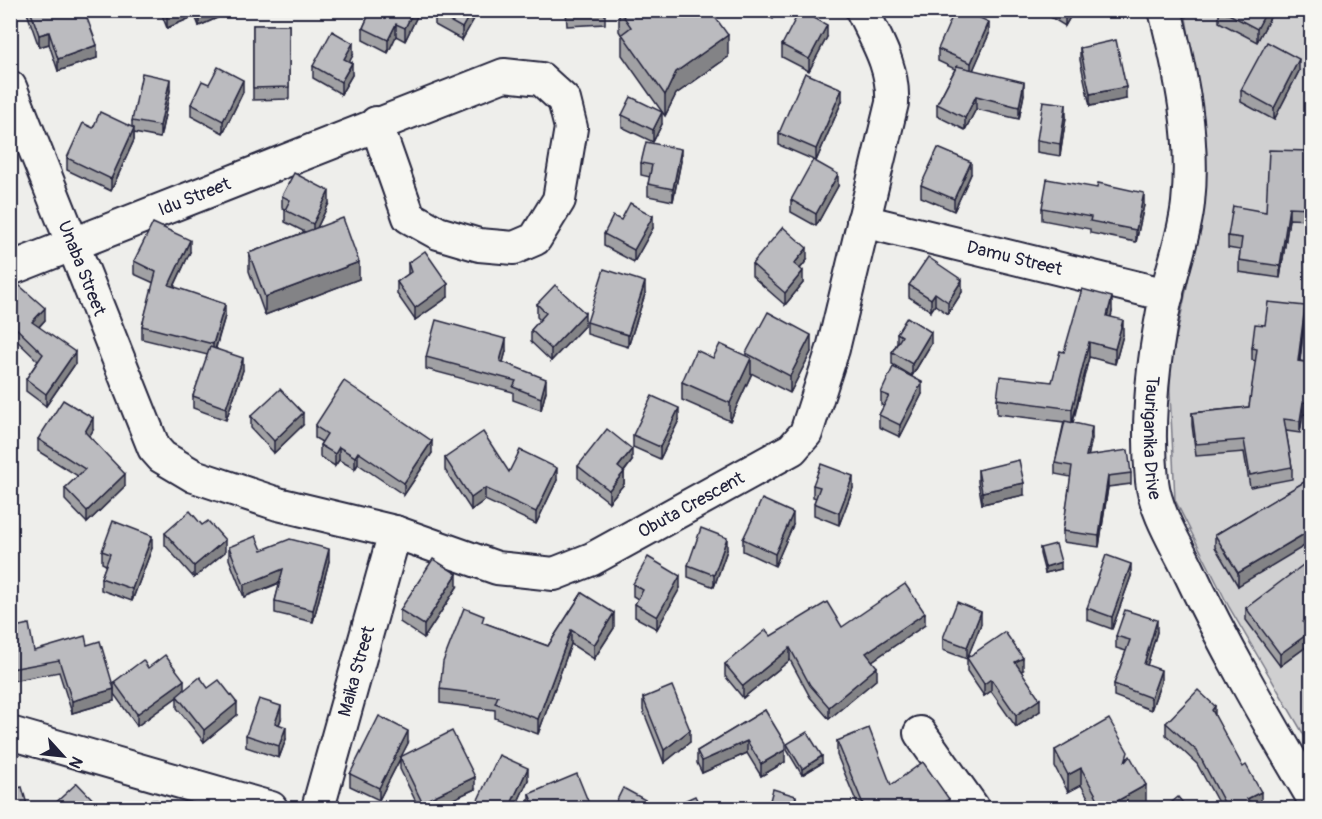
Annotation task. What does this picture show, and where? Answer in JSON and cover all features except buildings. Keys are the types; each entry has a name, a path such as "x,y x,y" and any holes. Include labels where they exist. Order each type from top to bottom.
{"street":[{"name":"Obuta Crescent","path":"154,448 162,457 203,479 278,504 395,532 497,568 554,574 592,559 792,449 806,433 833,349 892,103 893,85 886,60 862,10"},
{"name":"Tauriganika Drive","path":"1165,10 1177,58 1187,119 1188,203 1167,295 1150,430 1152,484 1167,526 1222,642 1311,796"},
{"path":"504,75 542,79 564,100 571,128 559,200 535,239 514,248 479,245 438,233 409,217 376,123 504,75"},
{"name":"Unaba Street","path":"10,87 154,448"},
{"name":"Idu Street","path":"10,269 376,123"},
{"name":"Damu Street","path":"863,222 1167,295"},
{"name":"Maika Street","path":"318,808 395,532"},
{"path":"10,733 271,808"},
{"path":"920,733 973,808"}],"shaded area":[{"path":"1185,11 1311,11 1311,747 1229,607 1175,500 1169,372 1199,229 1201,114"}]}
